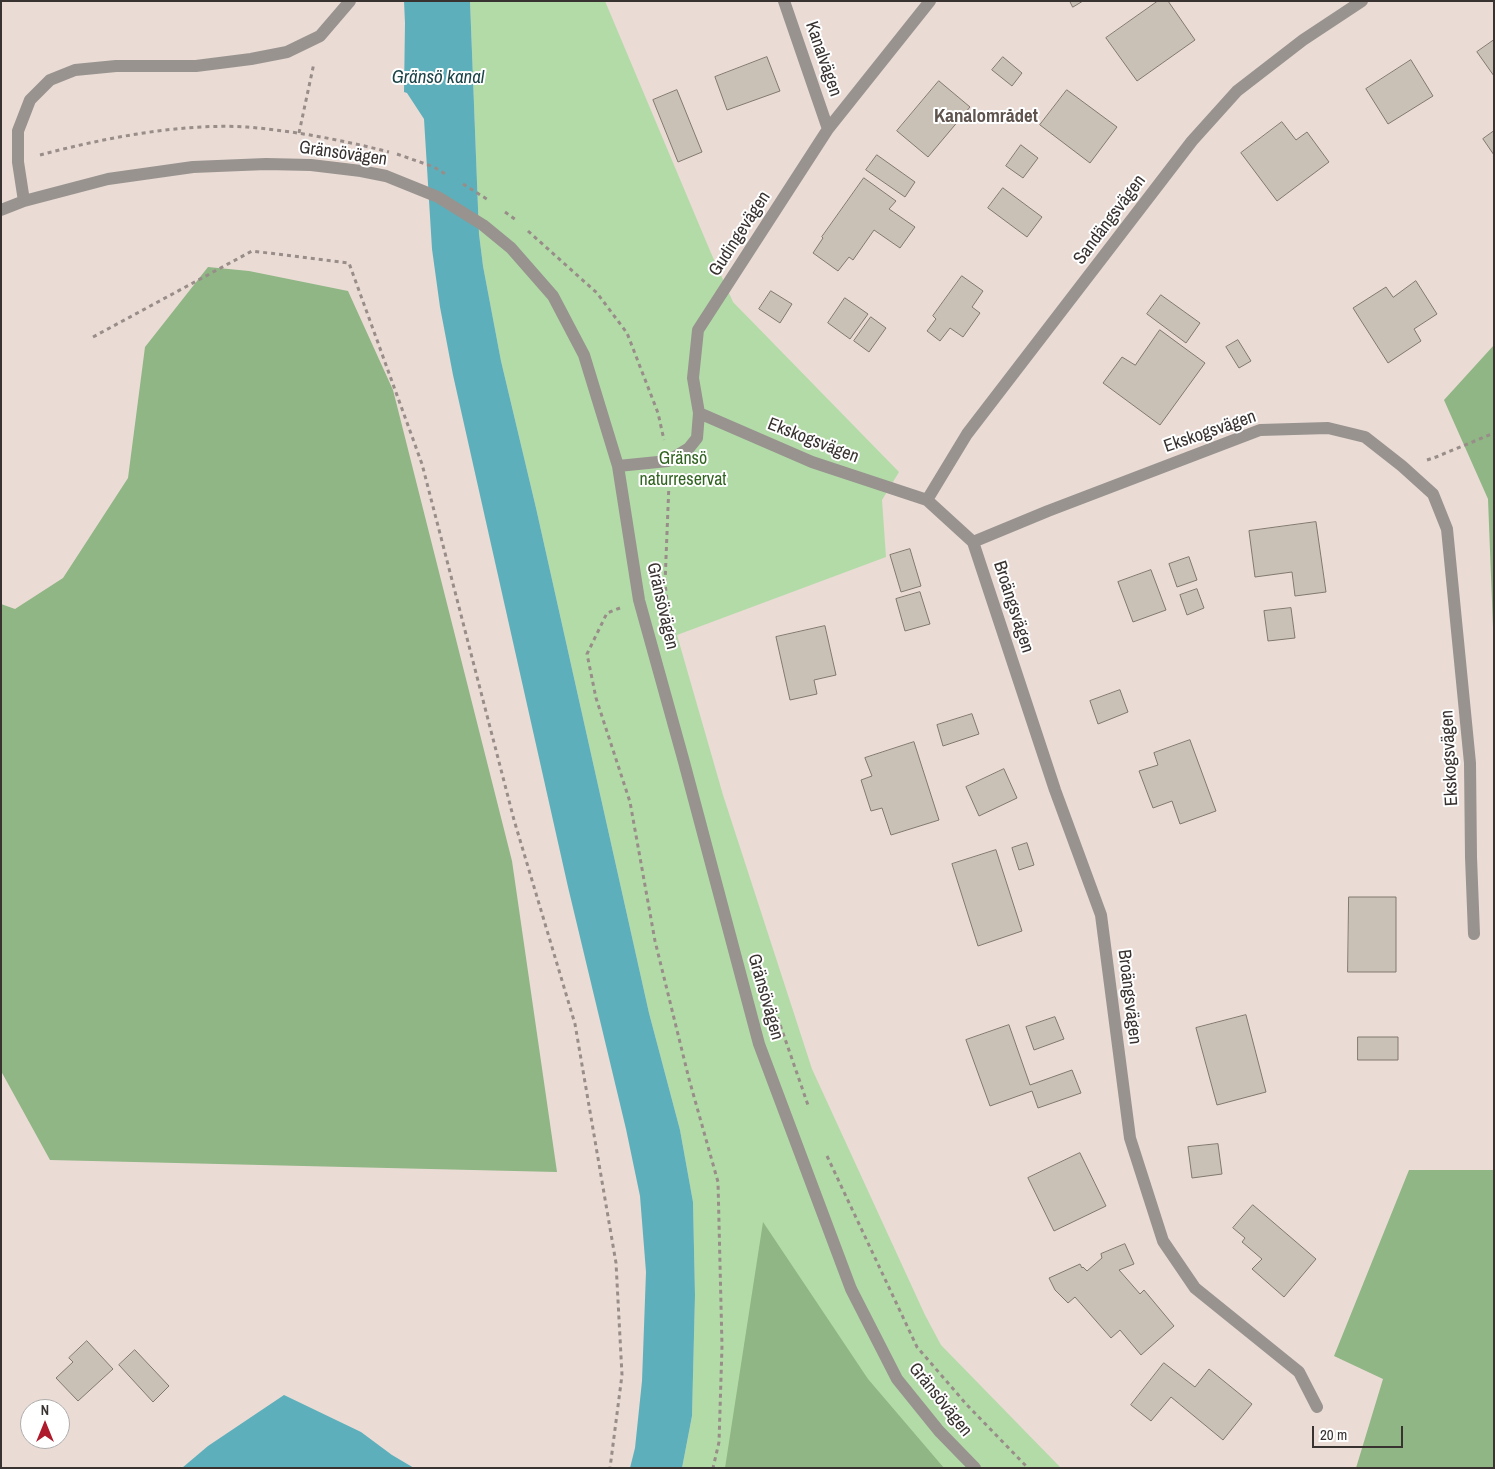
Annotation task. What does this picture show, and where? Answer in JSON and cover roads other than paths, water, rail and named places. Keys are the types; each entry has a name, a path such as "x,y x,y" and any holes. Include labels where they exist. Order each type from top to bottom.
{"street":[{"path":"24,201 18,162 18,131 30,100 50,80 75,70 116,66 196,66 286,52 320,36 350,1"},
{"name":"Kanalvägen","path":"784,1 828,129"},
{"name":"Gudingevägen","path":"618,466 668,461 689,448 697,438 699,414 693,378 698,330 828,129 930,1"},
{"name":"Sandängsvägen","path":"927,500 968,434 1192,141 1238,91 1302,40 1362,1"},
{"name":"Gränsövägen","path":"1,210 24,201 108,179 193,167 266,164 312,165 361,171 386,176 438,197 484,225 511,248 553,296 584,354 618,466 639,600 759,1044 850,1289 897,1379 939,1431 975,1468"},
{"name":"Ekskogsvägen","path":"699,414 812,462 927,500 973,542 1048,511 1260,430 1328,428 1366,437 1433,494 1447,529 1470,763 1474,934"},
{"name":"Broängsvägen","path":"973,542 1055,790 1101,915 1130,1138 1163,1241 1195,1288 1299,1372 1317,1407"}],"water":[{"name":"Gränsö kanal","path":"404,1 470,1 479,234 483,266 501,361 536,508 649,1013 680,1130 693,1202 695,1295 692,1416 682,1468 630,1468 635,1448 642,1381 646,1272 640,1196 626,1129 568,887 453,375 440,307 432,249 424,119 407,93 404,92"},
{"path":"284,1395 361,1432 392,1455 414,1468 182,1468 208,1446"}],"district":[{"name":"Kanalområdet","path":"986,117"}],"park label":[{"name":"Gränsö naturreservat","path":"683,469"}]}
